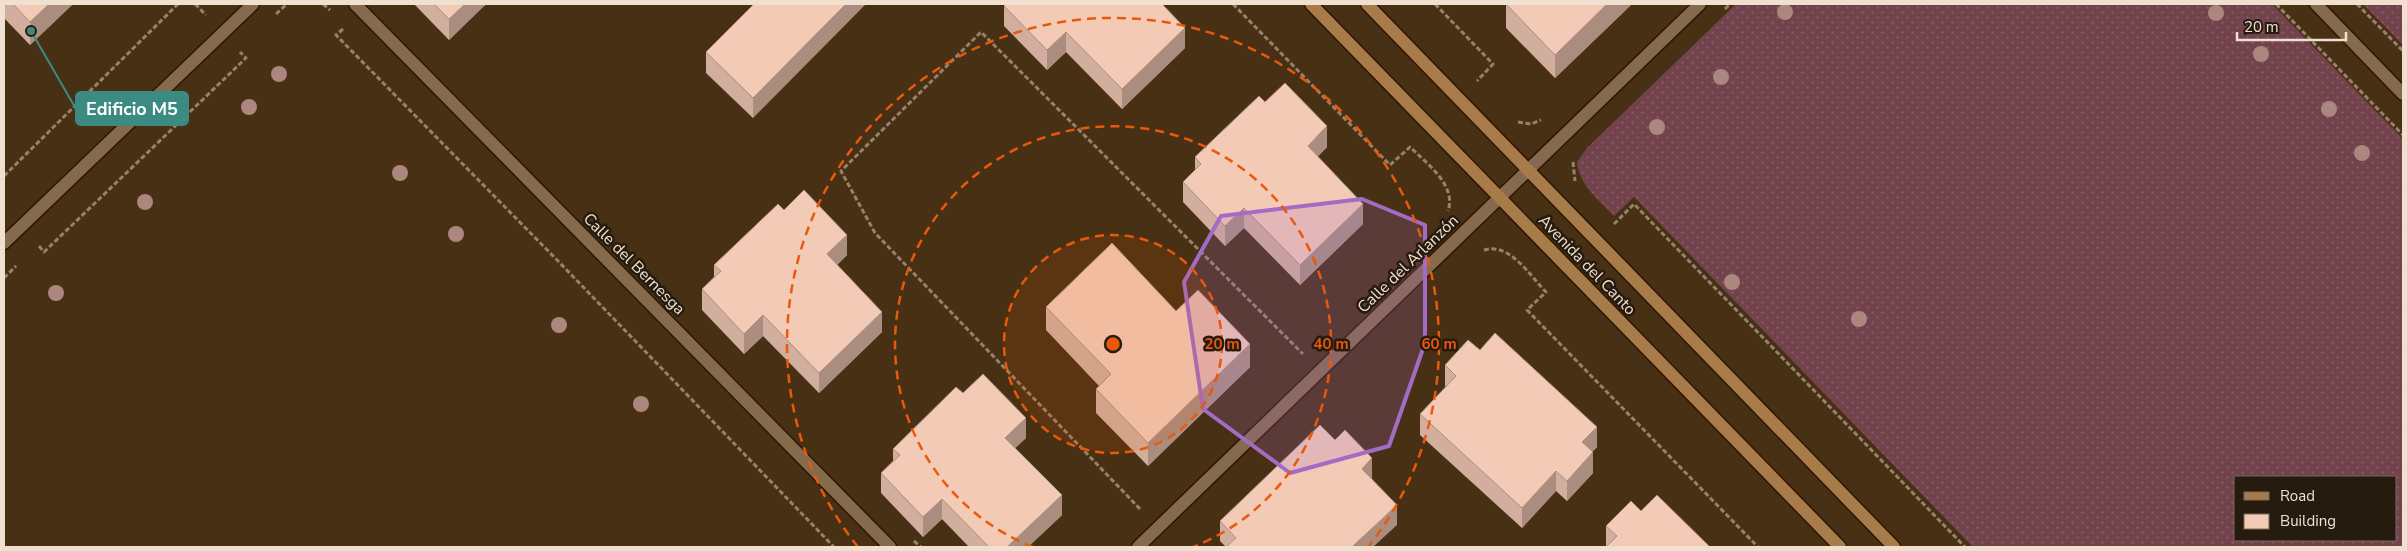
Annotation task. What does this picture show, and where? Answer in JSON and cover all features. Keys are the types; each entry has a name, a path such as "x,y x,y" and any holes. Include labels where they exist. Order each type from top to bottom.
{"main road":[{"name":"Avenida del Canto","path":"1311,4 1840,547"},
{"name":"Avenida del Canto","path":"1367,4 1894,547"}],"street":[{"path":"4,243 253,4"},
{"name":"Calle del Bernesga","path":"355,4 890,547"},
{"name":"Calle del Arlanzón","path":"1138,547 1700,4"},
{"path":"2316,4 2403,94"}],"path":[{"path":"4,176 178,4"},
{"path":"273,17 287,4"},
{"path":"323,4 334,14"},
{"path":"1233,4 1390,165 1410,146 1446,185 1450,194 1449,208 1444,216"},
{"path":"1435,4 1493,64 1475,83 1481,89"},
{"path":"1723,10 1730,4"},
{"path":"2276,4 2403,135"},
{"path":"2357,4 2403,51"},
{"path":"346,26 336,35 559,262 834,547"},
{"path":"1144,513 875,233 841,170 982,32 1306,357"},
{"path":"31,252 38,245 44,252 246,58 239,50 246,44"},
{"path":"1512,120 1531,124 1545,119"},
{"path":"1574,160 1573,174 1577,185"},
{"path":"1608,218 1614,224 1634,204 1965,547"},
{"path":"1480,251 1497,249 1510,254 1546,292 1527,310 1758,547"},
{"path":"4,278 18,265"}],"highlighted area":[{"path":"1362,199 1425,225 1425,343 1389,446 1290,473 1203,409 1184,282 1221,216"}],"shaded area":[{"path":"1736,4 2272,4 2403,139 2403,547 1973,547 1634,197 1614,216 1586,185 1577,162 1587,148"},
{"path":"2363,4 2403,4 2403,45"}],"building":[{"path":"13,4 49,4 30,22"},
{"path":"434,4 465,4 449,19"},
{"path":"754,4 846,4 753,98 706,52"},
{"path":"1006,4 1162,4 1185,28 1122,89 1066,32 1047,50 1004,6"},
{"path":"1506,4 1607,4 1555,55"},
{"path":"1285,83 1327,126 1308,146 1363,204 1300,265 1244,208 1225,226 1183,182 1201,164 1195,157 1259,96 1265,102"},
{"path":"804,190 847,235 827,254 882,312 819,373 763,315 744,334 702,289 721,271 714,265 778,204 784,210"},
{"path":"1112,243 1176,311 1198,290 1250,344 1148,443 1096,389 1111,374 1046,307"},
{"path":"1495,333 1597,427 1582,442 1593,452 1567,481 1556,471 1522,508 1420,414 1456,376 1445,365 1468,340 1480,350"},
{"path":"983,374 1026,418 1005,438 1062,495 1007,547 989,547 942,499 923,517 881,473 900,455 893,449 956,387 963,393"},
{"path":"1320,425 1335,440 1345,430 1372,458 1362,469 1397,505 1352,547 1226,547 1236,538 1220,521"},
{"path":"1657,495 1710,547 1606,547 1617,536 1606,526 1631,501 1641,511"}],"place":[{"name":"Edificio M5","path":"31,31"}]}
